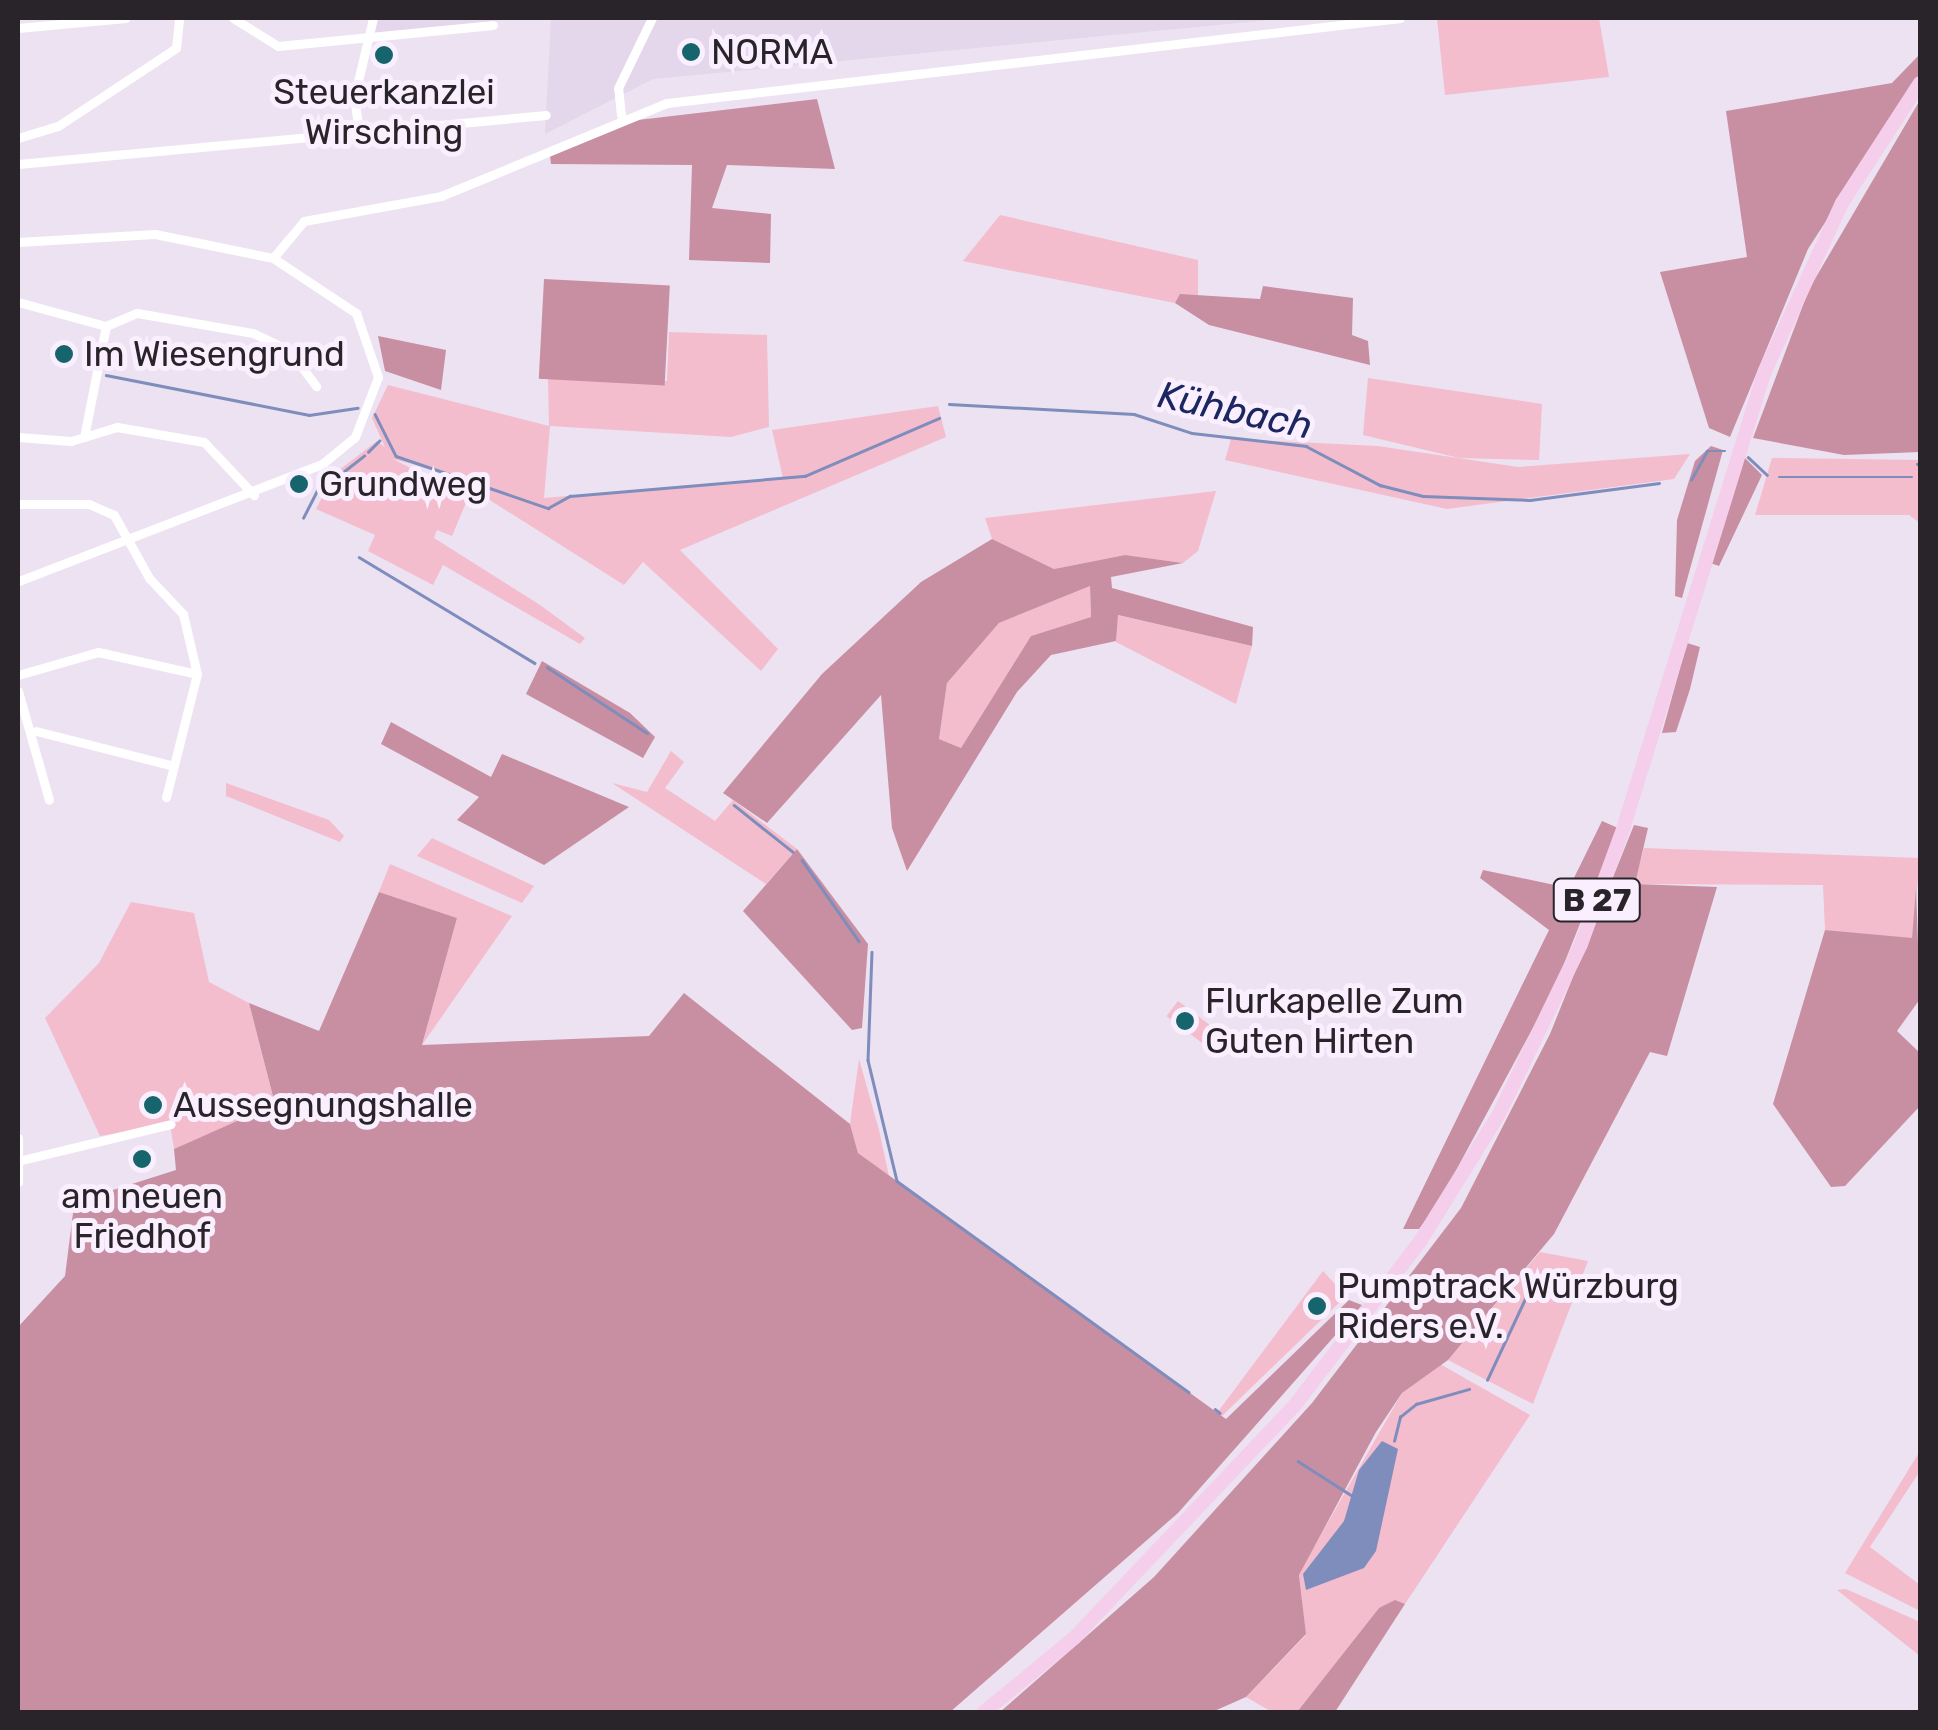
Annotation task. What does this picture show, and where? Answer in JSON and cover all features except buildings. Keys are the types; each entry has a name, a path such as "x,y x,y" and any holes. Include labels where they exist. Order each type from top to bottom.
{"main road":[{"name":"B 27","path":"984,1712 1198,1515 1384,1290 1498,1116 1582,944 1744,427 1842,203 1920,83"}],"street":[{"path":"18,28 124,18"},
{"path":"18,138 58,126 176,48 178,18"},
{"path":"233,18 278,46 493,25"},
{"path":"359,132 354,98 373,18"},
{"path":"620,115 618,88 652,18"},
{"path":"273,258 304,221 441,196 620,115 744,92 1400,18"},
{"path":"18,164 546,115"},
{"path":"18,242 155,234 273,258 356,312 378,377 366,420 342,451 254,495 18,581"},
{"path":"18,302 106,326 137,312 253,333 290,351 316,386"},
{"path":"84,437 106,326"},
{"path":"18,437 84,437 117,427 204,442 254,495"},
{"path":"18,504 103,508 134,540 150,578 184,614 197,674 166,797"},
{"path":"18,675 98,652 197,674"},
{"path":"18,691 36,731 49,800"},
{"path":"36,731 174,766"},
{"path":"19,1161 170,1124"},
{"path":"18,1138 18,1182"}],"shaded area":[{"path":"375,18 515,18 372,37"},
{"path":"551,18 1291,18 653,79 545,134"},
{"path":"1437,18 1599,18 1609,77 1445,95"},
{"path":"1920,54 1920,75 1808,249 1730,437 1709,428 1660,272 1747,257 1726,111 1892,83"},
{"path":"817,99 835,169 727,165 712,208 771,214 770,263 689,260 692,165 551,164 550,156 638,120"},
{"path":"1920,100 1920,452 1844,455 1753,438 1809,289"},
{"path":"1000,215 1198,260 1198,295 1175,303 963,261"},
{"path":"544,279 670,286 665,385 539,379"},
{"path":"1263,286 1353,298 1352,335 1368,341 1370,365 1209,325 1175,303 1180,294 1260,299"},
{"path":"669,332 767,335 769,427 731,437 550,426 544,498 783,478 772,430 938,406 946,437 680,550 778,649 761,671 643,562 624,585 477,492 477,481 393,459 468,498 452,536 437,530 434,538 540,605 585,638 580,644 443,565 433,585 368,551 375,535 316,509 334,474 377,441 385,447 372,418 388,385 549,426 548,379 667,381"},
{"path":"378,336 446,350 441,390 385,371"},
{"path":"1368,378 1542,404 1539,460 1459,458 1363,435"},
{"path":"1231,439 1378,446 1518,467 1690,454 1674,479 1447,509 1225,460"},
{"path":"1711,446 1723,450 1682,598 1675,596 1677,520 1695,461"},
{"path":"1744,457 1762,475 1719,566 1707,562"},
{"path":"1772,458 1920,460 1920,523 1909,515 1755,515"},
{"path":"1216,491 1198,551 1183,563 1125,555 1054,569 992,539 985,518"},
{"path":"992,539 1054,569 1125,555 1183,563 1111,577 1112,588 1253,627 1252,646 1118,615 1116,641 1051,655 1017,692 907,871 892,828 881,695 767,823 723,793 822,674 921,582","holes":["1090,586 1091,617 1031,636 961,748 939,739 947,683 999,623"]},
{"path":"1090,586 1091,617 1031,636 961,748 939,739 947,683 999,623"},
{"path":"1117,615 1252,646 1236,704 1116,642"},
{"path":"1687,643 1700,647 1690,689 1676,732 1662,733"},
{"path":"542,661 630,713 655,737 643,758 526,694"},
{"path":"391,722 491,777 502,754 629,807 544,865 457,820 479,797 381,744"},
{"path":"671,751 684,762 665,788 715,821 733,800 797,849 766,884 612,783 647,792"},
{"path":"226,783 329,820 344,836 340,842 226,796"},
{"path":"1602,821 1618,828 1554,989 1439,1202 1419,1229 1403,1229 1549,930 1480,878 1483,870 1569,888"},
{"path":"1634,825 1648,828 1635,884 1717,887 1667,1056 1650,1052 1554,1234 1448,1360 1402,1393 1376,1432 1299,1575 1306,1634 1246,1697 1212,1712 1000,1712 1154,1577 1312,1403 1461,1208 1550,1034"},
{"path":"432,838 534,886 522,903 417,856"},
{"path":"1644,848 1920,858 1912,939 1825,930 1823,885 1634,884"},
{"path":"797,849 868,944 862,1028 852,1030 743,911"},
{"path":"390,864 512,916 422,1045 457,918 379,892"},
{"path":"1916,888 1920,999 1897,1031 1920,1053 1920,1106 1845,1186 1831,1187 1773,1104 1825,930 1912,938"},
{"path":"379,892 457,918 422,1045 649,1036 684,993 850,1124 858,1153 1226,1419 1349,1300 1362,1305 1178,1513 950,1712 18,1712 18,1327 65,1276 73,1213 88,1198 176,1170 174,1149 275,1104 249,1003 319,1031"},
{"path":"131,902 194,913 209,982 249,1003 275,1104 174,1149 170,1124 100,1136 45,1018 99,963"},
{"path":"1178,1001 1230,1040 1218,1055 1167,1016"},
{"path":"859,1059 889,1176 858,1153 850,1124"},
{"path":"1540,1252 1588,1261 1533,1404 1448,1360"},
{"name":"Pumptrack Würzburg Riders e.V.","path":"1323,1271 1346,1296 1222,1416 1217,1413"},
{"path":"1440,1364 1530,1415 1405,1604 1379,1608 1297,1712 1272,1712 1246,1697 1306,1635 1299,1575 1402,1393"},
{"path":"1920,1451 1920,1471 1870,1547 1920,1585 1920,1611 1845,1573"},
{"path":"1846,1589 1920,1622 1920,1656 1837,1590"},
{"path":"1395,1600 1405,1604 1335,1712 1297,1712 1379,1608"}],"water":[{"path":"1382,1441 1398,1449 1376,1551 1364,1568 1306,1590 1303,1574 1344,1521 1359,1470"}],"waterway":[{"name":"Kühbach","path":"106,375 309,415 357,408"},
{"name":"Kühbach","path":"949,404 1134,414 1192,433 1306,446 1380,485 1423,496 1530,500 1659,483"},
{"name":"Kühbach","path":"375,414 396,456 548,508 570,496 805,476 939,418"},
{"path":"368,452 379,441"},
{"name":"Kühbach","path":"1691,480 1707,451 1725,451"},
{"path":"338,476 364,456"},
{"name":"Kühbach","path":"1748,457 1767,475"},
{"name":"Kühbach","path":"1779,477 1912,477"},
{"path":"303,518 323,479"},
{"path":"359,557 535,663"},
{"path":"547,667 647,733"},
{"path":"734,805 793,852"},
{"path":"802,860 859,941"},
{"path":"872,952 868,1060 897,1181 1189,1392"},
{"path":"1487,1380 1530,1288"},
{"path":"1394,1441 1400,1417 1416,1404 1469,1389"},
{"path":"1215,1409 1220,1413"},
{"path":"1298,1461 1351,1495"}],"place":[{"name":"NORMA","path":"691,52"},
{"name":"Steuerkanzlei Wirsching","path":"384,55"},
{"name":"Im Wiesengrund","path":"64,354"},
{"name":"Grundweg","path":"299,484"},
{"name":"Flurkapelle Zum Guten Hirten","path":"1185,1021"},
{"name":"Aussegnungshalle","path":"153,1105"},
{"name":"am neuen Friedhof","path":"142,1159"},
{"name":"Pumptrack Würzburg Riders e.V.","path":"1317,1306"}]}
